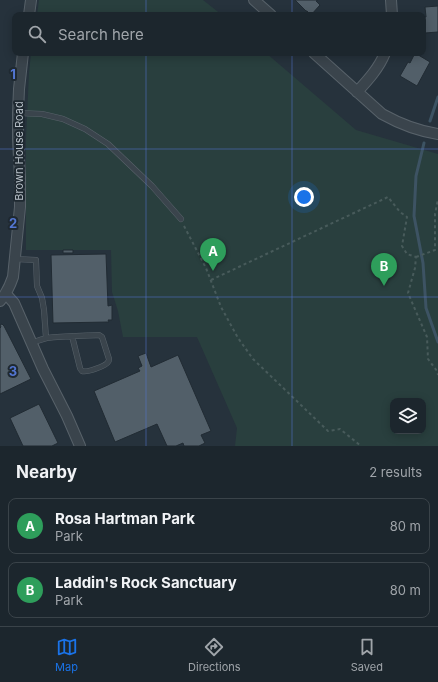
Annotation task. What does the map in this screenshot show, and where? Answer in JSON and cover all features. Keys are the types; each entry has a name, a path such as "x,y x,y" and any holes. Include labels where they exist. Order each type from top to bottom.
{"street":[{"path":"29,12 31,0"},
{"path":"254,0 268,12"},
{"path":"391,0 392,12"},
{"name":"Brown House Road","path":"23,56 18,113 20,194 15,259 10,286 3,298 14,303 80,446"},
{"path":"317,56 382,114 413,129 438,134"},
{"path":"357,92 371,77 384,56"}],"lane":[{"path":"18,113 42,114 62,119 84,129 108,144 152,186 181,219"},
{"path":"15,259 36,260 37,286 42,298 46,338"},
{"path":"32,343 46,338 72,336 100,336 102,337 109,359 108,362 102,366 84,372 81,370 72,336"}],"path":[{"path":"210,280 388,197 400,212 407,217 402,246 407,254 416,257 426,252 435,250 435,214 438,199"},
{"path":"181,219 206,268 221,307 238,338 253,359 328,431 340,429 362,446"},
{"path":"416,257 415,268 408,293 427,337 428,359 437,370 438,375"}],"green space":[{"path":"39,0 203,0 218,12 37,12"},
{"path":"31,56 270,56 356,130 438,154 438,446 235,446 237,428 197,337 123,337 118,311 112,292 111,250 26,250 26,139"}],"building":[{"path":"295,0 318,0 316,1 320,5 314,12 306,11"},
{"path":"438,6 438,32 426,33 425,7"},
{"path":"414,56 420,56 430,62 417,86 400,76 408,62 410,63"},
{"path":"63,250 73,250 73,253 63,253"},
{"path":"106,254 108,306 112,305 112,320 108,320 109,322 53,323 51,255"},
{"path":"2,324 31,379 0,394 0,325"},
{"path":"146,353 151,367 178,355 211,431 201,435 205,443 199,446 184,446 183,443 176,446 167,446 157,424 115,442 94,391 140,371 138,368 142,366 138,356"},
{"path":"39,404 58,443 52,446 23,446 10,418"}],"waterway":[{"path":"430,121 438,97"},
{"path":"424,143 416,176 414,216 423,263 426,308 438,342"}],"place":[{"name":"Rosa Hartman Park","path":"213,271"},
{"name":"Laddin's Rock Sanctuary","path":"384,286"}]}
